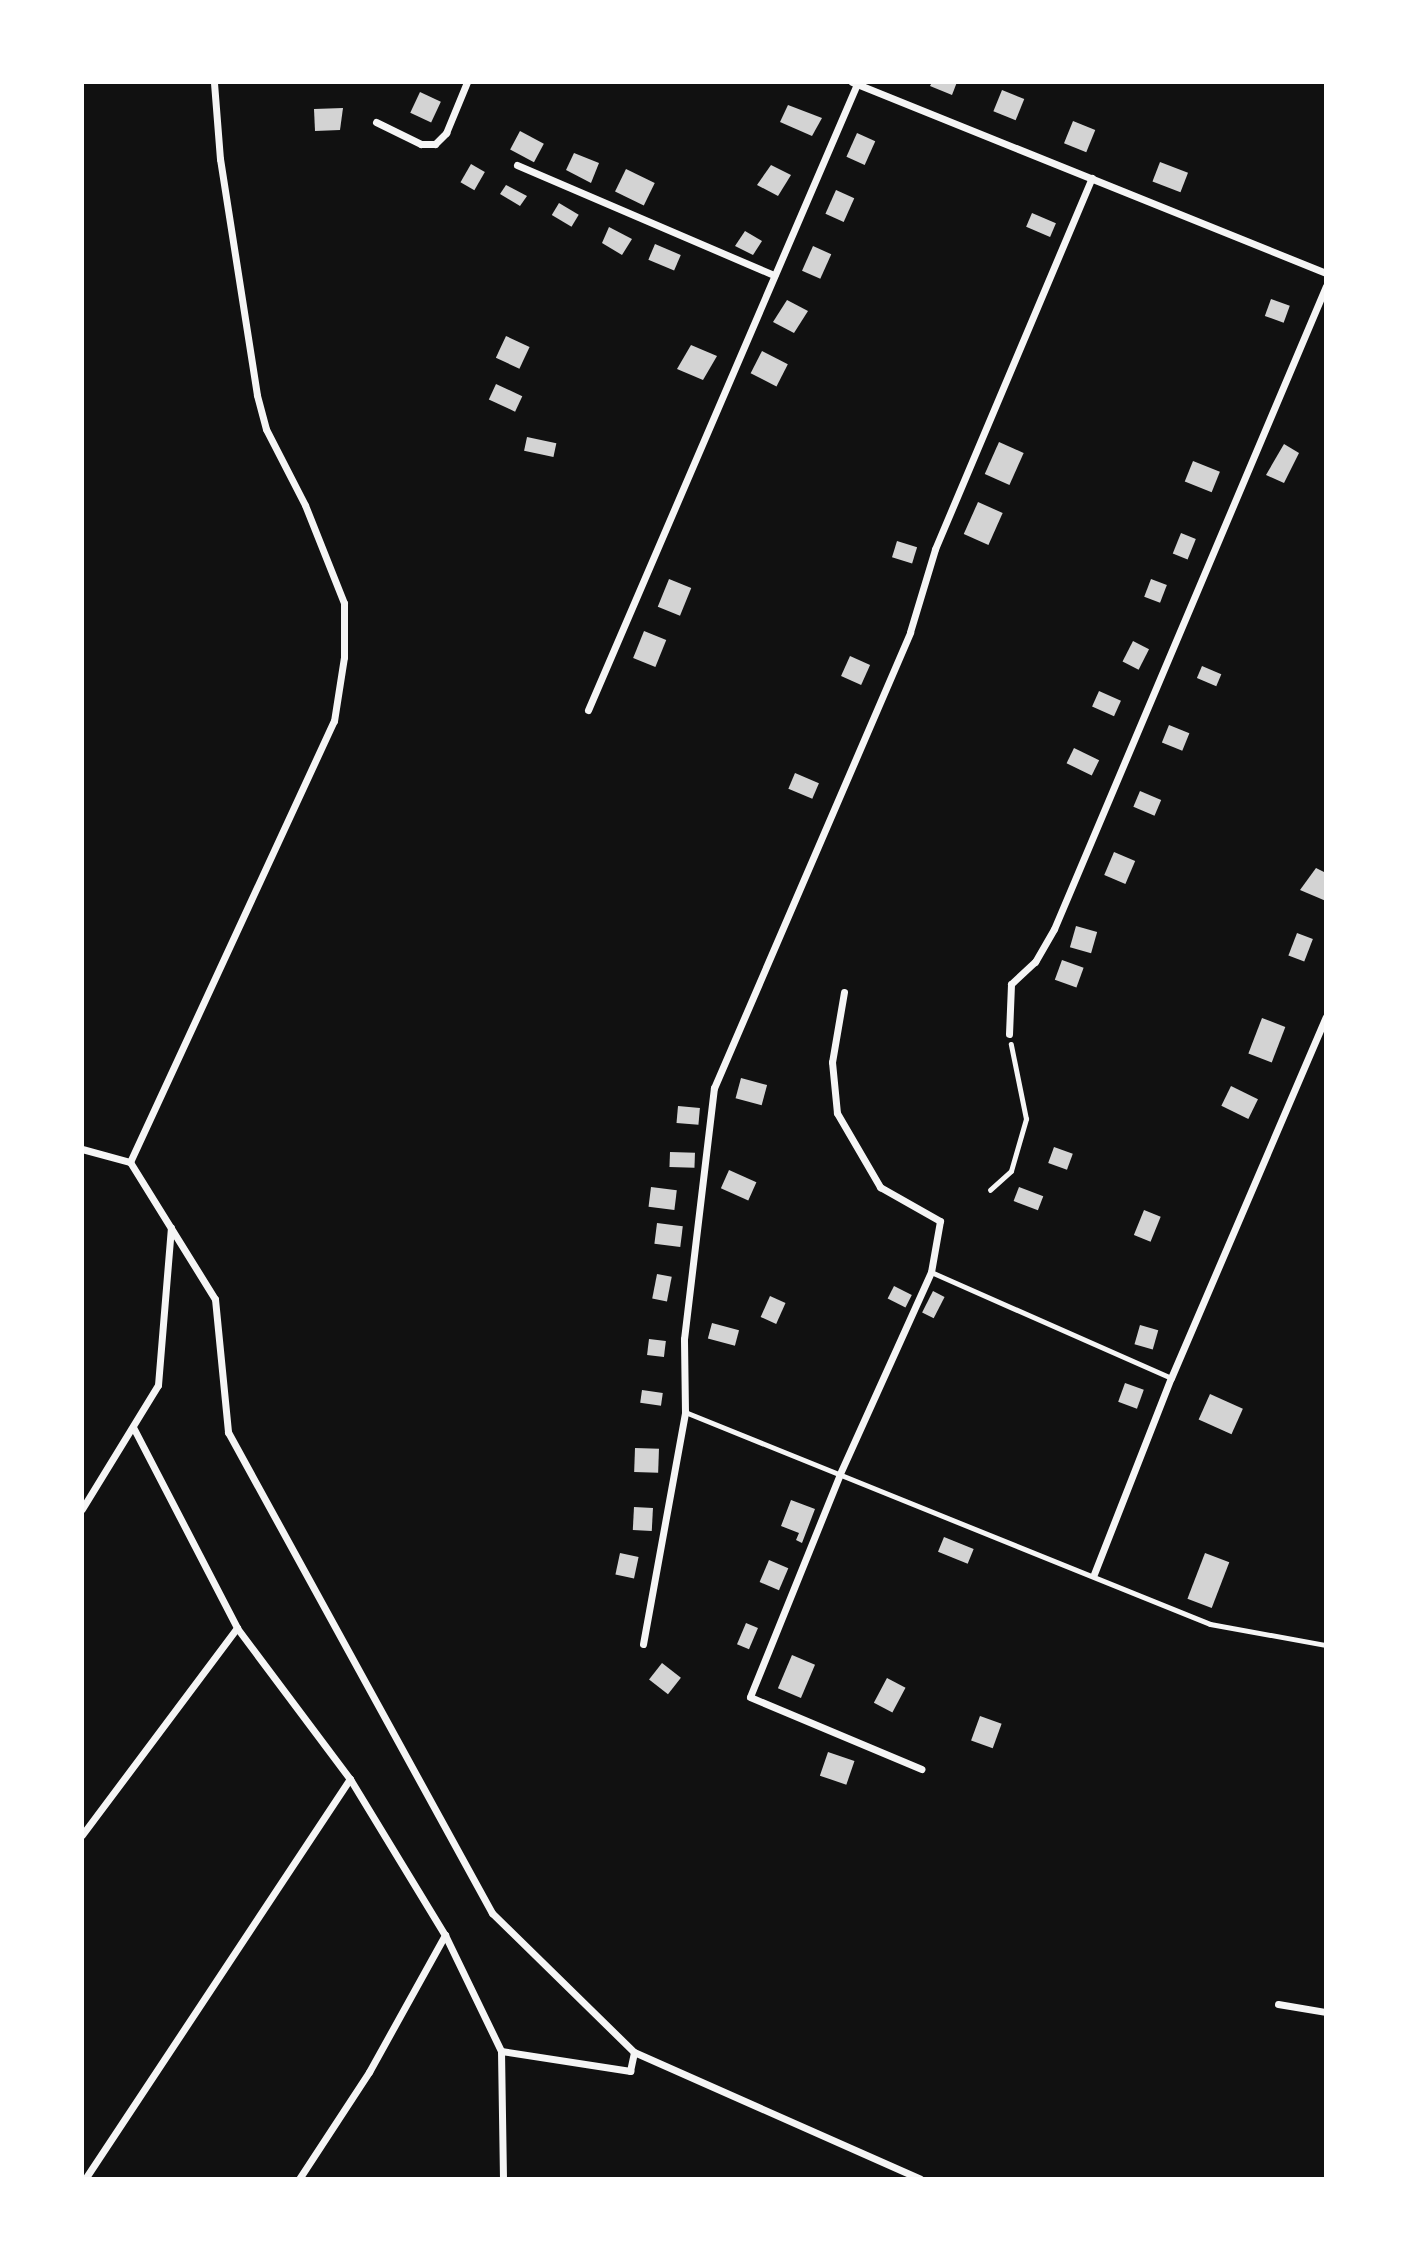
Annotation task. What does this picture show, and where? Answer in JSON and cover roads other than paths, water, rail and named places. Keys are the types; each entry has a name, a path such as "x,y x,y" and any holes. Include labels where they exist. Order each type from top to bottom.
{"street":[{"path":"130,1162 334,721 344,657 344,603 304,505 266,429 257,395 220,159 215,82"},
{"path":"376,122 421,144 435,144 446,133 467,82"},
{"path":"588,710 855,83 1326,273"},
{"path":"517,165 774,275"},
{"path":"643,1644 685,1412 684,1339 715,1087 905,644 935,549 1093,178"},
{"path":"1009,1034 1011,984 1035,962 1054,929 1326,286"},
{"path":"844,992 832,1062 837,1113 880,1186 940,1221 931,1272 840,1474 750,1697 921,1769"},
{"path":"1094,1574 1171,1378 1326,1017"},
{"path":"82,1149 130,1162 215,1299 228,1432 492,1913 634,2052 920,2179"},
{"path":"82,1509 158,1385 171,1228"},
{"path":"133,1427 237,1628 350,1779 445,1934 501,2051 503,2179"},
{"path":"82,1835 237,1628"},
{"path":"85,2179 350,1779"},
{"path":"299,2179 369,2072 445,1934"},
{"path":"1278,2004 1326,2012"},
{"path":"501,2051 630,2071 634,2052"}],"lane":[{"path":"931,1272 1171,1378"},
{"path":"685,1412 1094,1574 1210,1624 1326,1645"}]}
